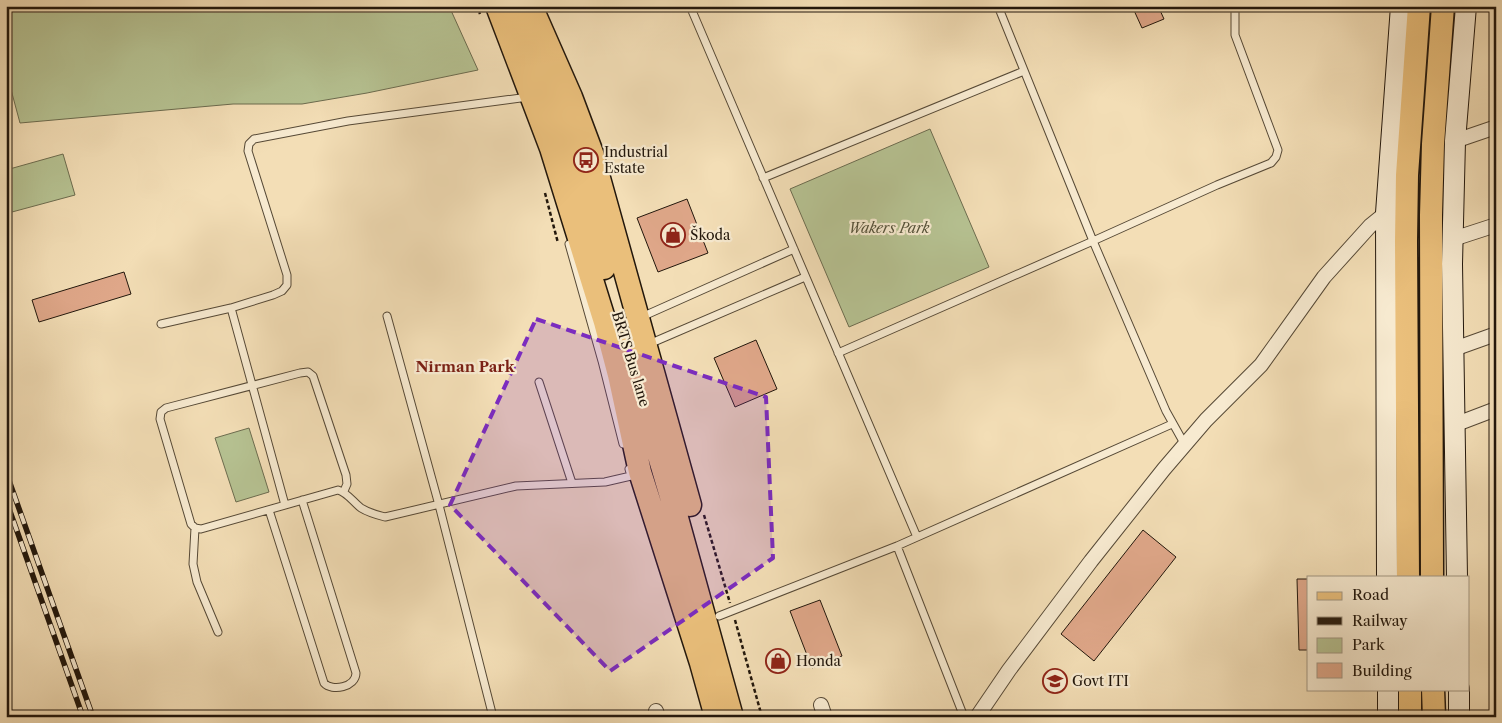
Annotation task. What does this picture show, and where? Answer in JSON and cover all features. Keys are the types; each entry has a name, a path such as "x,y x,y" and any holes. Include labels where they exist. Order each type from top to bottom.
{"main road":[{"path":"497,6 524,98 551,148 605,322 615,328 623,354 640,472 701,663 716,717"},
{"name":"BRTS Bus lane","path":"514,6 574,163 615,328"},
{"path":"531,6 571,96 592,153 615,328 719,616 745,717"},
{"path":"1408,576 1407,175 1419,6"},
{"path":"1432,576 1431,215 1433,144 1443,6"},
{"name":"BRTS Bus lane","path":"623,354 672,500 732,717"},
{"path":"1410,705 1434,705"}],"street":[{"path":"1387,576 1386,213 1401,6"},
{"path":"1457,576 1453,238 1455,141 1466,6"},
{"path":"1455,141 1496,127"},
{"path":"977,717 1009,670 1092,561 1185,445 1206,420 1262,365 1324,277 1370,226 1386,213"},
{"path":"1453,238 1496,225"},
{"path":"1454,349 1496,334"},
{"path":"1454,425 1496,409"},
{"path":"1388,690 1388,717"},
{"path":"1459,690 1459,717"}],"lane":[{"path":"690,6 916,537"},
{"path":"998,6 1093,241 1172,424 1185,445"},
{"path":"838,353 1270,163 1276,157 1278,150 1235,35 1235,6"},
{"path":"763,178 1024,71"},
{"path":"161,324 230,308 273,295 282,291 287,285 287,275 248,151 249,144 254,138 348,121 524,98"},
{"path":"566,233 615,328 794,249"},
{"path":"624,449 623,354 805,276"},
{"path":"230,308 285,505"},
{"path":"386,316 439,505 493,717"},
{"path":"344,491 347,484 346,475 313,376 308,372 166,408 161,412 160,418 191,524 195,528 201,529 338,490 344,491 361,508 385,517 516,486 605,482 631,476 626,458"},
{"path":"539,382 572,483"},
{"path":"719,616 897,546 1172,424"},
{"path":"269,510 324,683 332,688 338,687 353,682 356,673 302,500"},
{"path":"195,528 193,564 197,582 218,632"},
{"path":"897,546 964,717"}],"highlighted area":[{"path":"536,319 766,397 773,558 610,671 450,505"}],"green space":[{"path":"6,6 449,6 478,70 367,93 302,104 233,104 20,123 6,71"},
{"name":"Wakers Park","path":"930,129 989,267 849,327 790,189"},
{"path":"63,154 75,195 12,212 6,190 6,170"},
{"path":"249,428 269,492 236,502 215,438"}],"building":[{"path":"1132,6 1158,6 1164,19 1142,28"},
{"name":"Škoda","path":"687,199 708,253 658,272 637,218"},
{"path":"124,272 131,294 39,322 32,300"},
{"path":"756,340 777,389 735,407 714,358"},
{"path":"1143,530 1176,557 1094,661 1061,634"},
{"path":"1297,579 1307,579 1307,650 1299,650"},
{"path":"820,600 842,656 812,668 790,611"}],"railway":[{"path":"6,472 93,717"},
{"path":"6,500 83,717"}],"place":[{"name":"Industrial Estate","path":"586,160"},
{"name":"Škoda","path":"673,235"},
{"name":"Honda","path":"778,661"},
{"name":"Govt ITI","path":"1055,681"}],"district":[{"name":"Nirman Park","path":"465,367"}]}
